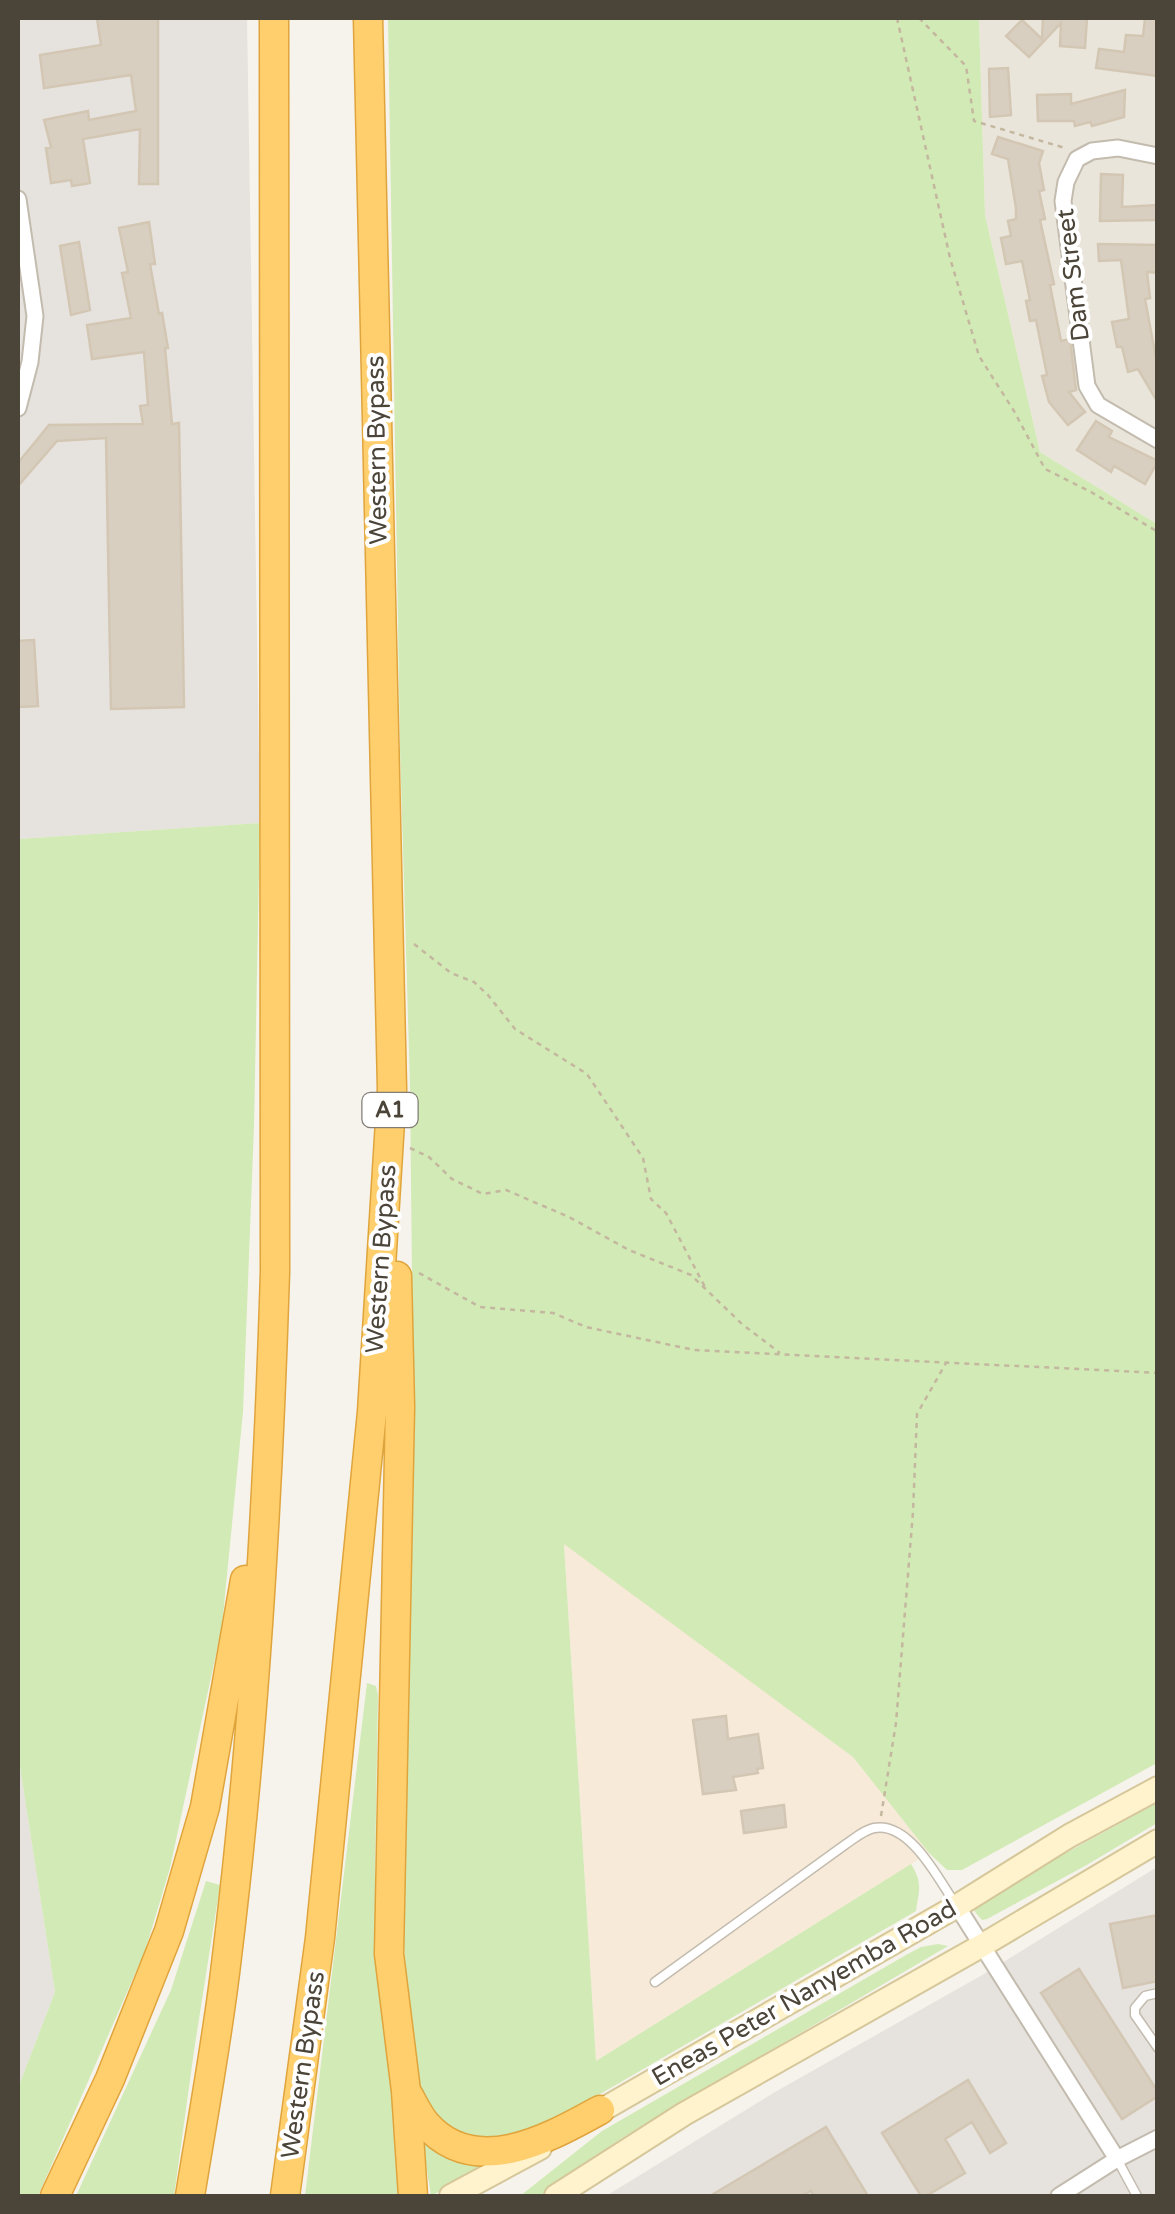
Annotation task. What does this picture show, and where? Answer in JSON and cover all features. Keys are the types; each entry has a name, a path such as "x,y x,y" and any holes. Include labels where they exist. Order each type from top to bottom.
{"highway":[{"path":"190,2196 227,1956 252,1701 270,1437 276,1272 274,18"},
{"name":"Western Bypass","path":"285,2196 320,1938 372,1412 392,1089 368,18"},
{"path":"392,1089 400,1407 389,1954 414,2196"},
{"path":"56,2196 110,2079 168,1931 206,1808 270,1437"},
{"path":"406,2091 426,2124 452,2144 481,2152 500,2152 555,2135 600,2110"}],"main road":[{"name":"Eneas Peter Nanyemba Road","path":"450,2196 568,2133 600,2110 1158,1788"},
{"name":"Eneas Peter Nanyemba Road","path":"556,2196 684,2114 981,1946 1158,1840"}],"street":[{"path":"1086,154 1118,148 1158,156"},
{"name":"Dam Street","path":"1086,154 1070,170 1063,202 1087,386 1098,405 1158,440"},
{"path":"18,199 35,316 30,362 18,408"},
{"path":"957,1906 1117,2159"},
{"path":"1059,2196 1158,2138"}],"lane":[{"path":"656,1982 846,1844 879,1826 906,1837 957,1906"},
{"path":"1158,1992 1145,1996 1135,2008 1135,2015 1158,2048"},
{"path":"1117,2159 1137,2196"}],"path":[{"path":"897,18 950,258 979,356 1045,470 1158,532"},
{"path":"919,18 966,66 974,122 1086,154"},
{"path":"388,925 451,973 474,982 515,1029 587,1074 643,1158 651,1199 666,1212 706,1290"},
{"path":"393,1139 428,1157 452,1179 484,1194 506,1190 691,1276 781,1354"},
{"path":"396,1260 480,1308 552,1313 586,1327 694,1350 1158,1373"},
{"path":"879,1826 896,1723 917,1414 946,1362"}],"shaded area":[{"path":"18,18 247,18 260,823 18,839"},
{"path":"979,18 1157,18 1157,524 1040,452 985,215"},
{"path":"564,1543 853,1757 929,1853 596,2061"},
{"path":"18,1754 55,1992 18,2088"},
{"path":"1157,1867 1157,2196 606,2196 775,2092 984,1974"}],"green space":[{"path":"388,18 979,18 985,215 1040,452 1157,524 1157,1763 962,1870 947,1870 853,1757 564,1544 596,2061 911,1864 919,1892 916,1911 576,2108 529,2131 498,2139 462,2133 441,2119 426,2100 417,2070 403,1921 414,1469"},
{"path":"260,823 243,1412 222,1626 170,1868 145,1951 38,2196 18,2196 18,2088 55,1992 18,1754 18,839"},
{"path":"367,1683 376,1686 378,1695 377,1939 404,2196 305,2196"},
{"path":"1157,1803 1157,1823 987,1919 982,1920 975,1912 974,1907 984,1898"},
{"path":"206,1881 220,1885 174,2196 76,2196 171,1990"},
{"path":"938,1944 948,1946 622,2138 545,2193 520,2196 602,2131 906,1955"},
{"path":"421,2132 488,2165 431,2196"}],"building":[{"path":"97,18 158,18 158,184 139,184 140,129 83,139 90,183 51,183 46,148 51,147 44,120 88,111 89,120 136,111 131,75 44,88 40,55 101,45"},
{"path":"1043,18 1087,18 1085,48 1060,46 1061,23 1029,57 1006,36 1022,20 1042,39"},
{"path":"1145,18 1158,18 1158,76 1096,68 1099,49 1124,52 1126,35 1143,36"},
{"path":"1008,68 1011,115 990,117 989,69"},
{"path":"1125,90 1124,117 1092,126 1090,122 1075,126 1074,121 1038,121 1037,95 1071,94 1071,104"},
{"path":"998,137 1043,151 1039,163 1044,190 1039,191 1045,219 1040,220 1054,284 1050,285 1061,341 1070,339 1076,390 1069,392 1085,412 1068,425 1049,402 1036,320 1030,321 1026,301 1030,300 1022,261 1006,264 1001,238 1011,236 1008,221 1016,219 1016,208 1008,159 992,154"},
{"path":"1101,174 1123,175 1122,207 1158,205 1158,220 1100,221"},
{"path":"149,222 155,264 150,264 168,348 172,424 179,423 184,707 111,709 106,438 57,441 18,486 18,463 49,425 143,424 140,406 148,405 144,352 92,359 87,325 131,318 122,273 128,272 119,228"},
{"path":"79,242 90,310 71,315 60,246"},
{"path":"1098,244 1158,245 1158,273 1147,272 1150,298 1145,299 1158,369 1158,403 1138,369 1128,372 1122,347 1117,347 1112,322 1129,319 1121,260 1099,261"},
{"path":"1096,421 1112,431 1109,437 1158,461 1145,484 1114,466 1111,472 1077,450"},
{"path":"34,640 38,706 18,707 18,641"},
{"path":"726,1716 728,1739 758,1734 763,1768 757,1769 758,1773 733,1777 736,1790 703,1794 693,1720"},
{"path":"784,1805 786,1827 744,1833 741,1811"},
{"path":"1158,1915 1158,1981 1123,1988 1110,1924"},
{"path":"1079,1969 1158,2092 1158,2096 1122,2119 1041,1993"},
{"path":"968,2080 1006,2143 990,2153 972,2122 945,2139 965,2173 921,2196 882,2133"},
{"path":"826,2127 868,2196 814,2196 811,2191 801,2196 710,2196"}]}
